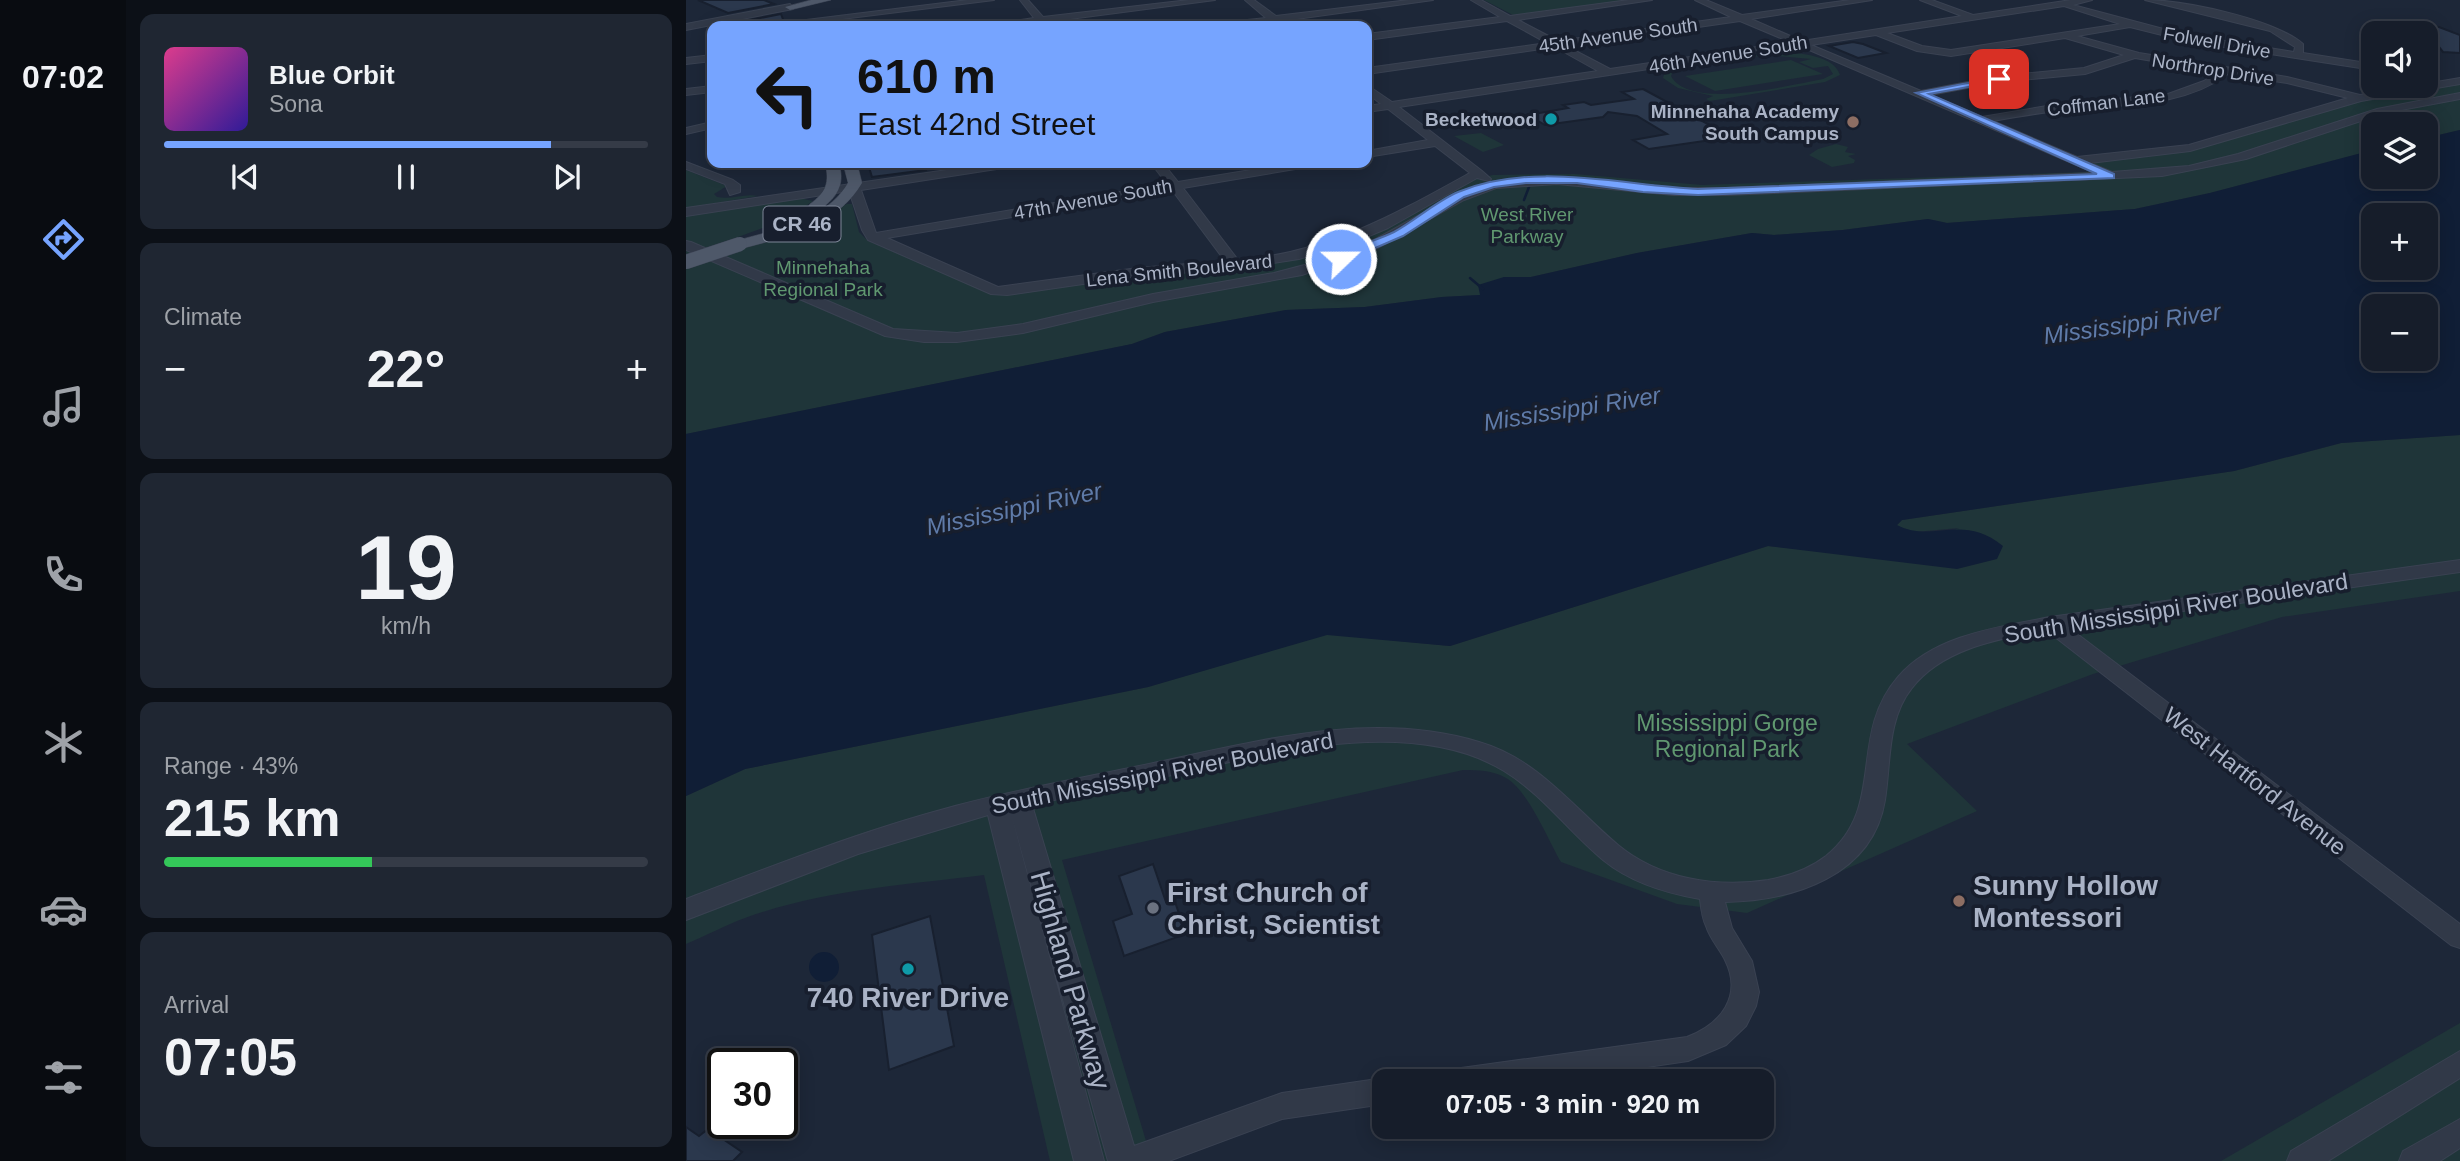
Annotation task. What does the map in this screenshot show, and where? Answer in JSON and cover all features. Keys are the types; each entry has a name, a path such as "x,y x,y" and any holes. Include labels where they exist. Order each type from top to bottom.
{"main road":[{"path":"793,21 789,4 826,0"},
{"path":"801,2 807,21"},
{"name":"CR 46","path":"740,244 788,223 820,203 833,190 836,181 833,168"},
{"name":"CR 46","path":"686,262 777,234 816,218 841,202 854,187 851,168"}],"street":[{"path":"824,21 990,0"},
{"path":"1024,0 1041,21"},
{"path":"1058,21 1212,0"},
{"path":"1249,0 1278,21"},
{"path":"1259,21 1429,0"},
{"path":"1475,0 1609,73"},
{"path":"1372,36 1648,0"},
{"path":"1699,0 2110,176"},
{"name":"45th Avenue South","path":"1372,70 1868,0"},
{"path":"1924,0 1973,17"},
{"name":"46th Avenue South","path":"1372,108 2088,0"},
{"path":"2149,0 2211,12 2289,36 2300,46 2298,54"},
{"path":"713,21 789,4"},
{"name":"Folwell Drive","path":"2064,4 2131,25 2213,43 2361,65"},
{"path":"2211,12 2238,8"},
{"path":"686,27 707,22"},
{"path":"1877,32 1920,49 1951,53 2131,25"},
{"name":"Northrop Drive","path":"2067,36 2133,55 2224,72 2314,84 2361,98"},
{"path":"1920,93 1999,79 2085,71 2133,55"},
{"path":"686,61 707,59"},
{"name":"Coffman Lane","path":"1983,120 2064,106 2148,100 2212,82 2224,72"},
{"path":"2438,82 2460,81"},
{"path":"686,92 707,90"},
{"path":"1372,92 1493,184"},
{"path":"686,245 875,328 939,340 986,337 1129,303 1292,274 1371,247 1460,195 1493,184 1561,179 1664,191 1731,191 2178,171 2292,142 2377,112 2460,96"},
{"path":"2074,160 2143,155 2190,148 2361,98"},
{"path":"686,131 707,126"},
{"path":"1372,153 1438,142"},
{"path":"686,165 729,182 734,185 734,192"},
{"path":"686,212 982,168"},
{"path":"1161,168 1235,265"},
{"name":"47th Avenue South","path":"873,237 1283,168"},
{"name":"Lena Smith Boulevard","path":"873,237 996,291 1020,290 1138,272 1235,265 1294,256 1343,242 1384,225 1478,173"},
{"path":"854,187 867,230 873,237"},
{"path":"787,197 814,197 820,203"},
{"name":"South Mississippi River Boulevard","path":"686,910 866,841 1008,802 1260,750 1399,734 1475,748 1512,764 1531,778 1613,854 1634,869 1680,887 1711,891 1736,892 1787,886 1807,879 1846,856 1870,820 1877,776 1878,737 1884,716 1905,682 1928,663 1954,648 2050,623 2460,566"},
{"name":"West Hartford Avenue","path":"2050,623 2460,938"},
{"name":"Highland Parkway","path":"1008,802 1030,885 1046,998 1088,1161"},
{"name":"Highland Parkway","path":"1030,885 1072,988 1123,1161"},
{"path":"1546,1069 1688,1049 1710,1042 1723,1033 1740,1012 1746,989 1738,958 1719,928 1711,891"},
{"path":"1046,998 1072,988"},
{"path":"2320,1157 2460,1063"},
{"path":"1131,1161 1282,1106 1372,1093"},
{"path":"2413,1161 2460,1132"}],"green space":[{"path":"1484,0 1629,0 1513,15"},
{"path":"1781,52 1806,54 1823,59 1831,63 1840,75 1825,82 1710,101 1706,99 1713,96 1678,88 1663,78 1665,71 1675,66","holes":["1767,55 1811,59 1799,62 1813,68 1828,66 1833,74 1823,79 1788,86 1719,94 1698,92 1682,86 1671,76 1673,72 1684,68"]},
{"path":"1791,60 1823,74 1715,91 1685,76"},
{"name":"West River Parkway","path":"2460,83 2460,130 2438,135 2438,112 2361,112 2361,153 2210,193 2135,209 1947,223 1928,219 1843,230 1774,235 1752,233 1637,253 1531,277 1504,277 1481,295 1365,307 1286,310 1165,332 1132,344 686,434 686,216 799,198 813,201 787,219 708,248 725,255 801,228 847,204 852,204 859,232 868,241 994,294 1005,295 1084,282 1321,252 1466,181 1493,175 1575,174 1702,185 2085,172 2102,168 2086,161 2147,157 2195,149 2365,99 2438,98 2438,87"},
{"path":"1481,133 1504,145 1483,152 1454,136"},
{"path":"1836,144 1848,147 1845,152 1856,154 1848,156 1855,160 1854,163 1832,167 1809,155 1818,149"},
{"name":"Minnehaha Regional Park","path":"686,170 727,186 714,194 717,197 758,196 686,208"},
{"name":"Mississippi Gorge Regional Park","path":"2460,435 2460,591 2282,617 2093,674 1907,744 1977,811 1747,913 1677,904 1561,862 1522,793 1501,775 1480,770 1463,770 1062,860 1152,1161 1050,1161 984,875 863,890 804,901 745,918 686,944 686,796 745,769 1148,687 1327,634 1450,646 1768,546 1884,558 1959,528 1915,532 1896,526 1902,520 2234,471 2341,443"},
{"path":"2460,1023 2460,1161 2221,1161"}],"water":[{"name":"Mississippi River","path":"2460,130 2460,435 2341,443 2234,471 1902,520 1897,525 1923,532 1961,529 1974,531 2003,546 1997,559 1957,569 1768,546 1450,646 1327,635 1148,687 745,769 686,796 686,434 1132,344 1165,332 1286,310 1365,307 1480,295 1478,285 1504,277 1531,277 1637,253 1752,233 1774,235 1843,230 1928,219 1947,223 2135,209 2210,193 2361,153 2361,189 2438,189 2438,135"},
{"path":"824,952 834,957 839,967 834,977 824,982 814,977 809,967 814,957"}],"building":[{"path":"698,0 764,0 774,4 728,13"},
{"path":"781,14 784,21 745,21"},
{"path":"2438,27 2460,35 2460,53 2443,52 2438,46"},
{"path":"1853,42 1886,53 1858,58 1829,46"},
{"name":"Becketwood","path":"1643,89 1732,137 1649,149 1633,140 1667,134 1637,116 1608,112 1603,117 1545,125 1528,115 1568,108 1563,105 1584,102 1591,105 1634,99 1622,92"},
{"path":"869,168 926,168 926,170 872,177"},
{"name":"First Church of Christ, Scientist","path":"1153,864 1166,902 1174,899 1186,934 1124,956 1113,921 1132,914 1119,876"},
{"name":"740 River Drive","path":"930,916 954,1046 889,1070 872,935"},
{"path":"686,1127 699,1136 707,1130 707,1139 723,1139 742,1152 733,1161 686,1161"}],"waterway":[{"path":"1524,200 1529,187"},
{"path":"1470,278 1483,289"}],"place":[{"name":"Becketwood","path":"1551,119"},
{"name":"Minnehaha Academy South Campus","path":"1853,122"},
{"name":"Sunny Hollow Montessori","path":"1959,901"},
{"name":"First Church of Christ, Scientist","path":"1153,908"},
{"name":"740 River Drive","path":"908,969"}],"route":[{"path":"1341,259 1399,233 1460,195 1493,184 1526,180 1577,180 1643,189 1698,192 1778,191 2110,176 1920,93 1999,79"}]}
